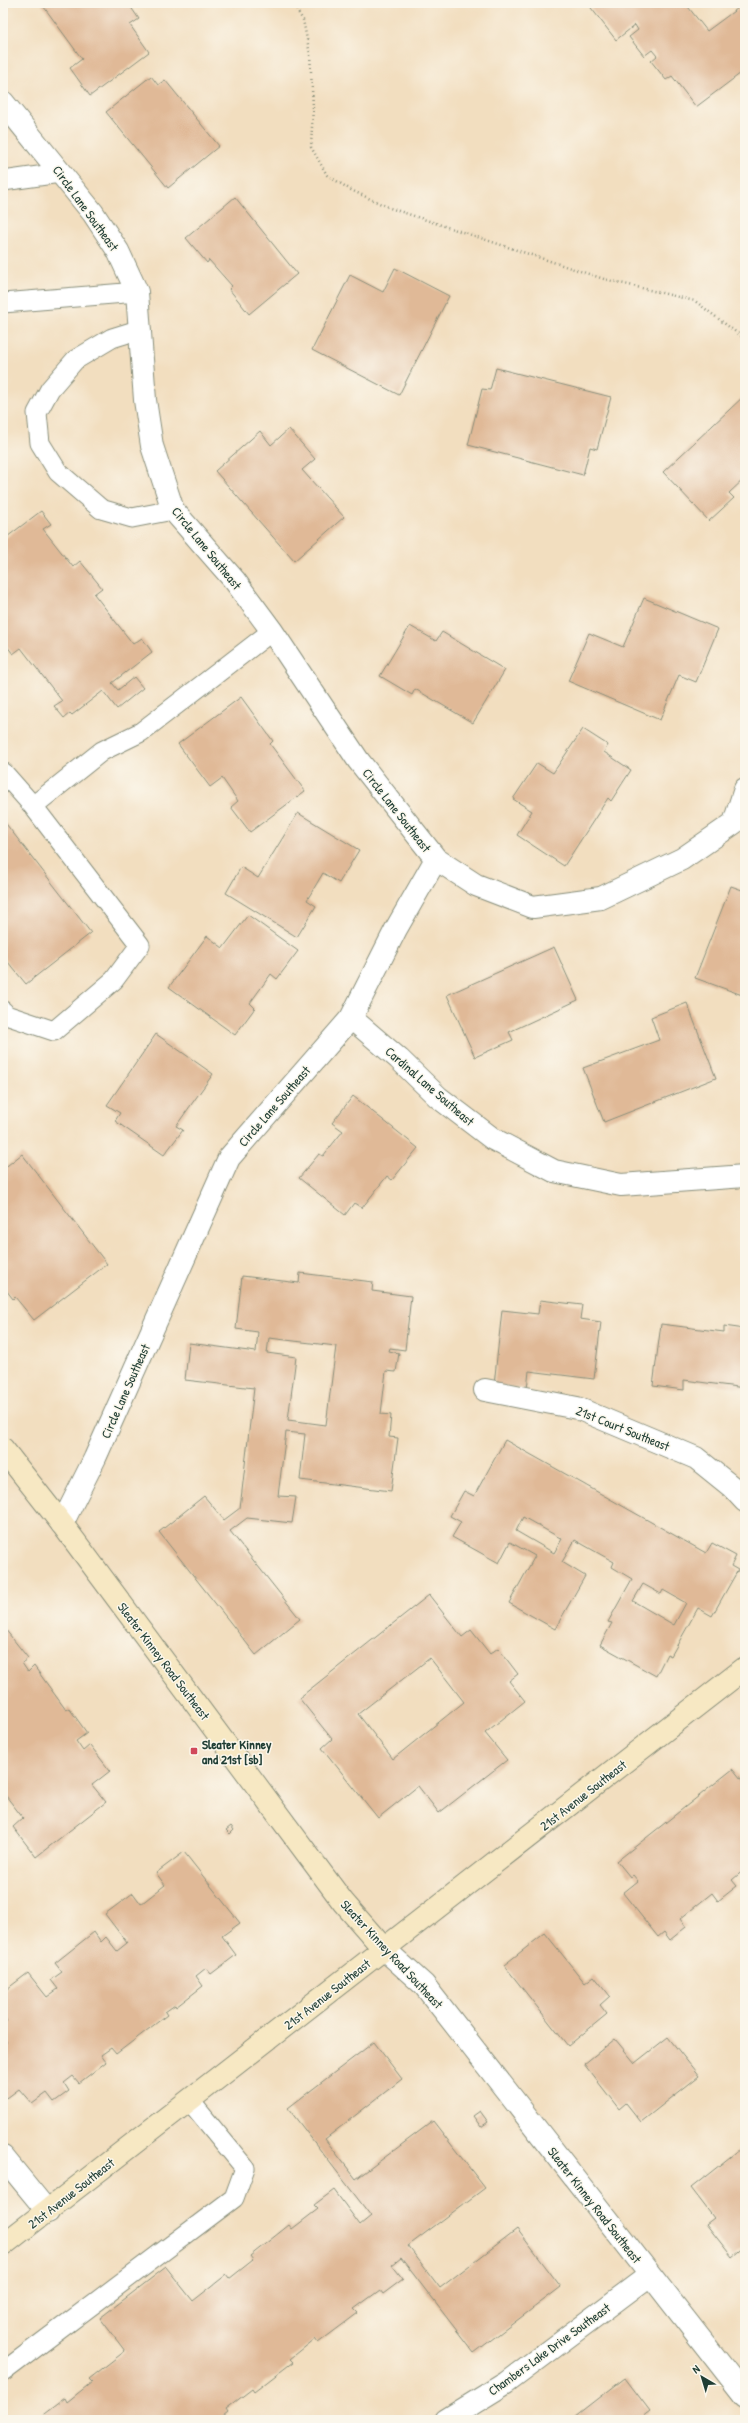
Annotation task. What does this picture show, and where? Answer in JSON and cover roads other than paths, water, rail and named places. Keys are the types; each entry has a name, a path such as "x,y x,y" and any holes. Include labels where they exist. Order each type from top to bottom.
{"street":[{"name":"Circle Lane Southeast","path":"3,102 93,213 118,251 137,292 141,329 145,400 152,446 173,510 235,581 272,631 358,760 436,859 396,929 351,1018 229,1158 95,1458 62,1524"},
{"path":"436,859 476,885 533,907 601,898 682,859 734,823 745,789"},
{"name":"Cardinal Lane Southeast","path":"351,1018 399,1059 438,1097 493,1139 554,1171 621,1186 745,1176"},
{"name":"21st Court Southeast","path":"485,1390 577,1408 696,1458 732,1487 745,1501"},
{"name":"Sleater Kinney Road Southeast","path":"3,1449 62,1524 343,1902 384,1950 424,1985 745,2396"},
{"name":"21st Avenue Southeast","path":"3,2245 48,2212 745,1668"},
{"path":"3,2157 48,2212"},
{"name":"Chambers Lake Drive Southeast","path":"446,2420 506,2383 650,2275"}],"lane":[{"path":"3,181 60,172"},
{"path":"3,303 137,292"},
{"path":"141,329 112,338 75,360 50,389 37,414 40,443 58,472 101,510 132,518 173,510"},
{"path":"33,806 102,751 141,732 272,631"},
{"path":"3,772 33,806 140,945 114,980 54,1031 6,1015 3,1011"},
{"path":"3,2372 234,2198 245,2168 190,2101"}],"place":[{"name":"Sleater Kinney and 21st [sb]","path":"194,1751"}]}
